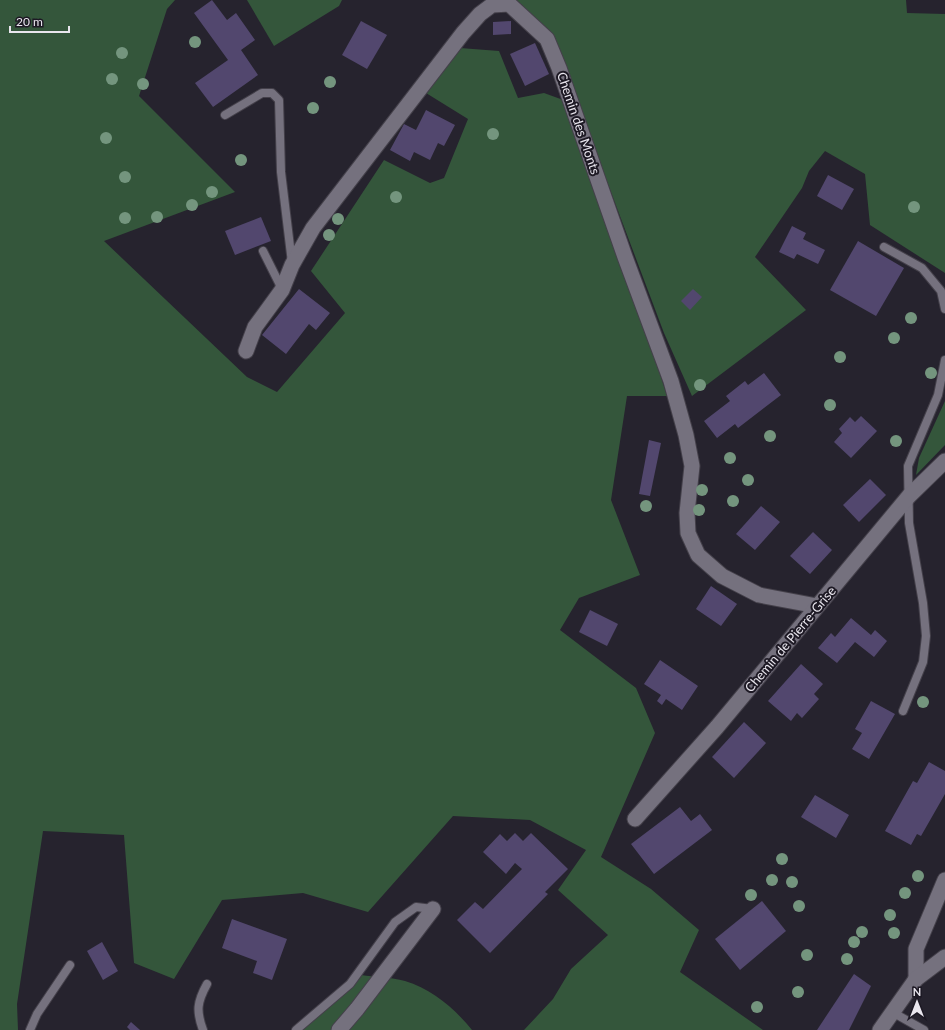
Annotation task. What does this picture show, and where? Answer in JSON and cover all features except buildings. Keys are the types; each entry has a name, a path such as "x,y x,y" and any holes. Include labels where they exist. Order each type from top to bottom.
{"street":[{"name":"Chemin des Monts","path":"246,351 255,327 282,290 292,265 313,228 463,33 489,3 509,4 547,39 559,68 625,257 671,381 686,435 692,466 687,513 688,533 698,555 722,576 758,595 817,606"},
{"name":"Chemin de Pierre-Grise","path":"636,819 717,728 909,496 945,461"},
{"path":"916,979 916,949 945,880"},
{"path":"339,1030 357,1009 433,909"},
{"path":"880,1030 916,979 945,957"}],"lane":[{"path":"225,116 262,93 272,93 279,100 281,172 292,265"},
{"path":"884,247 922,268 941,292 945,309"},
{"path":"263,251 282,290"},
{"path":"903,712 923,662 926,636 923,603 910,523 908,466 938,396 945,360"},
{"path":"296,1030 350,984 395,922 416,907 433,909"},
{"path":"30,1030 37,1014 70,965"},
{"path":"203,1030 198,1014 200,997 207,984"},
{"path":"892,1012 924,1030"}],"green space":[{"path":"0,0 175,0 167,9 139,96 235,192 104,241 247,377 277,392 345,313 311,271 384,160 430,183 444,178 468,119 426,93 460,48 499,51 518,98 544,93 566,101 593,164 667,396 627,396 611,500 640,575 579,598 560,630 636,688 655,733 601,857 651,889 699,930 680,972 763,1030 524,1030 553,999 571,969 608,935 558,890 586,850 530,820 453,816 368,912 303,893 222,900 174,979 134,963 124,835 43,831 17,1004 18,1030 0,1030"},
{"path":"247,0 342,0 339,6 274,46"},
{"path":"505,0 906,0 907,13 945,14 945,273 870,225 865,174 825,151 809,171 802,188 755,257 806,310 692,396 664,333 559,54"},
{"path":"945,401 945,445 916,475 919,458"},
{"path":"361,975 389,978 415,984 442,1000 458,1014 472,1030 303,1030"}]}
